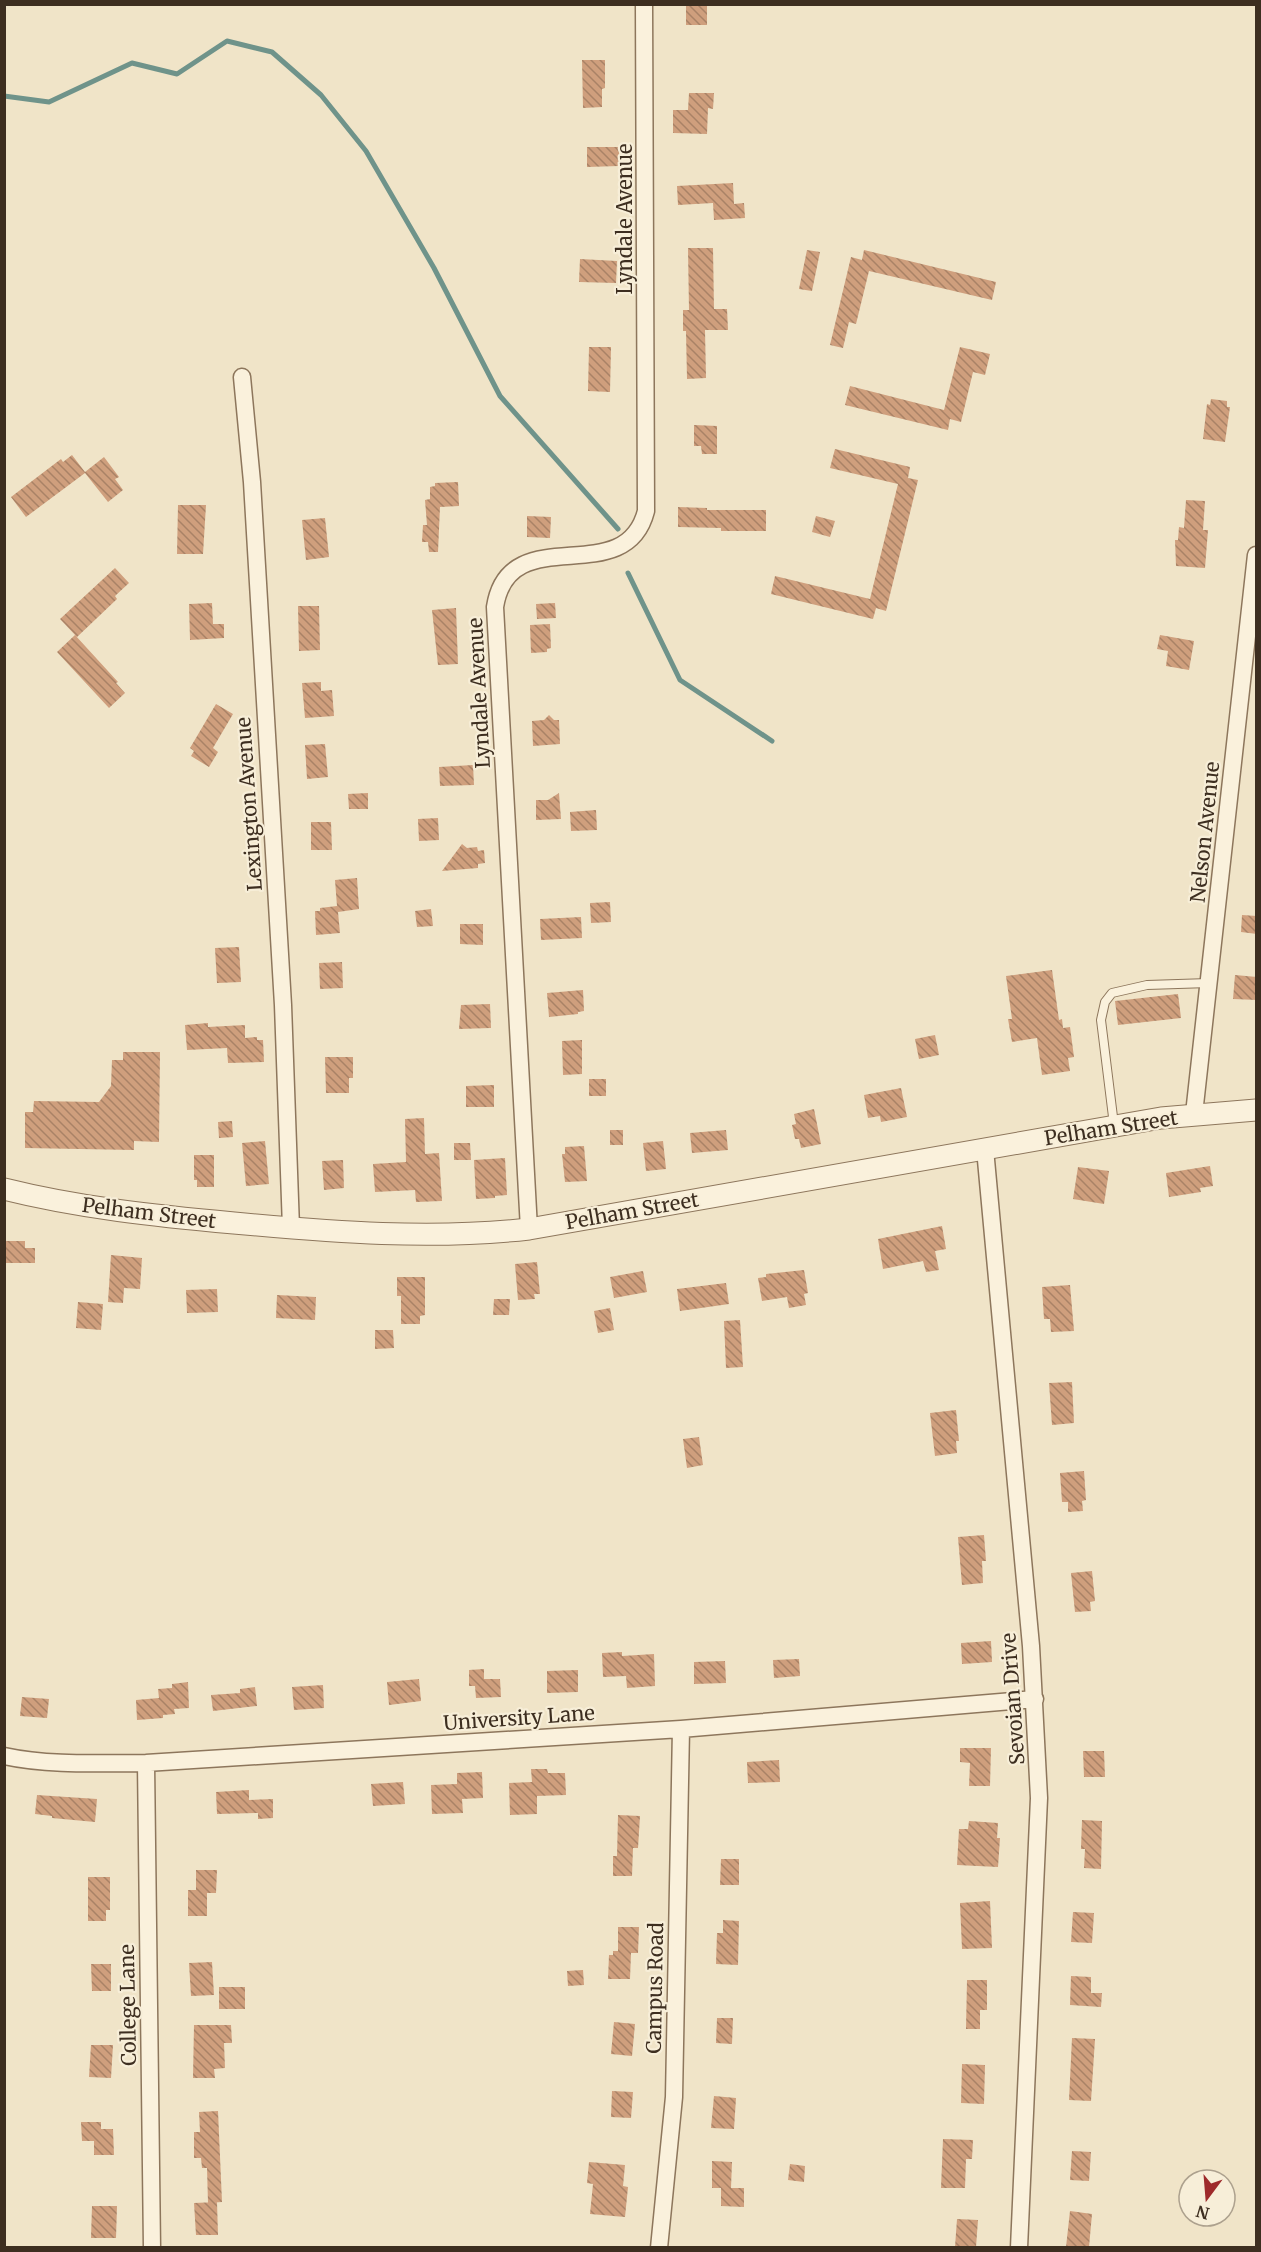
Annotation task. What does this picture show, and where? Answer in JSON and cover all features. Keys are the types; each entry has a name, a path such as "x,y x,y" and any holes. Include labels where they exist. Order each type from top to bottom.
{"street":[{"name":"Lyndale Avenue","path":"530,1229 495,607 503,583 519,566 536,559 610,551 632,538 641,525 646,511 644,4"},
{"name":"Lexington Avenue","path":"242,377 252,482 283,1005 291,1228"},
{"name":"Nelson Avenue","path":"1194,1114 1257,555"},
{"name":"Pelham Street","path":"4,1189 120,1211 291,1228 437,1236 482,1234 530,1229 1194,1114 1257,1110"},
{"name":"Sevoian Drive","path":"985,1149 1035,1699 1039,1798 1019,2247"},
{"name":"University Lane","path":"4,1756 18,1759 146,1763 681,1729 1035,1699"},
{"name":"Campus Road","path":"659,2247 674,2097 681,1729"},
{"name":"College Lane","path":"146,1763 152,2247"}],"lane":[{"path":"1114,1127 1101,1020 1105,1002 1112,993 1147,985 1209,983"}],"building":[{"path":"686,4 707,4 707,25 686,25"},
{"path":"582,60 605,60 602,107 583,108"},
{"path":"689,93 714,93 713,109 708,108 707,134 673,133 673,110 688,110"},
{"path":"587,147 619,147 619,166 587,167"},
{"path":"733,183 734,204 744,203 745,218 714,220 713,203 678,205 677,186"},
{"path":"688,248 713,248 714,309 727,309 728,330 705,330 706,378 687,379 683,310 689,310"},
{"path":"807,250 820,252 812,291 799,289"},
{"path":"864,250 996,282 992,300 869,271 856,324 849,322 843,348 830,345 851,257 862,260"},
{"path":"580,259 617,261 616,283 579,282"},
{"path":"589,347 611,347 610,392 588,391"},
{"path":"960,347 990,354 985,375 973,372 961,422 950,419 948,430 845,405 850,386 944,410"},
{"path":"1211,399 1227,401 1227,407 1230,407 1225,442 1203,439 1207,404 1210,405"},
{"path":"694,425 717,426 717,454 702,454 701,446 694,446"},
{"path":"835,449 910,467 908,478 918,480 886,611 876,608 873,619 771,594 775,576 870,599 898,484 830,468"},
{"path":"72,455 85,472 104,457 119,477 115,479 123,490 108,502 85,473 26,517 11,497 61,459 63,462"},
{"path":"458,482 459,506 440,507 438,552 429,552 428,542 422,542 423,525 427,525 425,500 430,499 430,487 435,486 435,483"},
{"path":"1186,500 1205,501 1203,530 1208,530 1205,568 1176,566 1175,540 1178,540 1179,527 1184,528"},
{"path":"178,505 206,505 203,554 177,554"},
{"path":"678,507 707,508 707,510 766,510 766,531 721,531 721,528 678,527"},
{"path":"527,516 551,517 550,538 527,537"},
{"path":"816,516 835,521 830,537 812,532"},
{"path":"325,518 329,557 306,560 302,520"},
{"path":"115,568 129,583 115,596 117,599 77,637 60,619"},
{"path":"212,603 213,624 224,624 224,638 190,640 189,604"},
{"path":"555,603 556,618 537,619 536,604"},
{"path":"298,606 319,606 320,650 299,651"},
{"path":"456,608 458,664 438,665 432,610"},
{"path":"550,624 551,648 547,649 547,652 531,653 530,625"},
{"path":"75,635 118,682 116,683 125,693 109,708 57,652"},
{"path":"1160,635 1194,641 1189,670 1166,666 1168,651 1157,649"},
{"path":"321,682 321,691 332,690 334,716 305,718 302,683"},
{"path":"216,704 233,714 213,748 218,752 209,767 191,756 194,751 190,748"},
{"path":"549,715 554,720 559,720 560,744 533,746 532,721 544,720"},
{"path":"325,744 328,777 307,779 305,745"},
{"path":"473,765 474,785 440,786 439,767"},
{"path":"368,793 368,809 349,809 348,794"},
{"path":"559,793 561,819 536,820 536,800 548,800"},
{"path":"596,810 597,830 571,831 570,812"},
{"path":"438,818 439,840 419,841 418,819"},
{"path":"311,822 331,822 332,850 311,850"},
{"path":"462,844 467,848 477,847 478,851 484,850 485,863 478,864 478,868 442,871"},
{"path":"357,878 359,909 338,912 340,933 316,935 315,911 320,911 320,908 337,906 335,880"},
{"path":"610,902 611,922 591,923 590,903"},
{"path":"431,909 433,926 417,927 415,911"},
{"path":"1242,915 1257,916 1257,934 1241,932"},
{"path":"581,917 582,938 541,940 540,919"},
{"path":"460,924 483,924 483,945 460,944"},
{"path":"239,947 241,982 217,983 215,948"},
{"path":"342,962 343,988 320,989 319,963"},
{"path":"1052,970 1059,1020 1062,1019 1063,1028 1070,1027 1074,1057 1068,1058 1070,1071 1042,1075 1037,1038 1012,1042 1008,1019 1012,1019 1006,976"},
{"path":"1235,975 1257,977 1257,1000 1233,999"},
{"path":"583,990 584,1011 578,1014 549,1017 547,993"},
{"path":"1178,994 1181,1018 1118,1025 1115,1001"},
{"path":"490,1004 491,1028 459,1029 461,1005"},
{"path":"208,1023 208,1027 245,1025 245,1038 257,1037 257,1040 263,1040 264,1062 228,1063 227,1048 187,1050 185,1025"},
{"path":"935,1035 939,1055 919,1059 915,1039"},
{"path":"582,1040 582,1074 563,1075 562,1041"},
{"path":"123,1052 160,1052 159,1142 134,1141 134,1150 25,1148 25,1112 33,1112 34,1101 99,1102 111,1086 112,1060 123,1060"},
{"path":"325,1057 353,1057 353,1078 349,1078 349,1093 326,1093"},
{"path":"589,1079 606,1079 606,1096 589,1096"},
{"path":"494,1085 494,1107 466,1107 466,1086"},
{"path":"901,1088 907,1117 881,1122 880,1116 868,1118 864,1095"},
{"path":"814,1109 821,1144 801,1148 799,1139 795,1139 792,1125 796,1124 794,1114"},
{"path":"424,1118 425,1154 439,1153 442,1201 416,1202 415,1190 375,1192 373,1164 406,1162 405,1119"},
{"path":"232,1121 233,1137 219,1138 218,1122"},
{"path":"610,1130 623,1130 623,1145 610,1145"},
{"path":"726,1130 728,1150 692,1153 690,1133"},
{"path":"265,1141 269,1184 246,1186 242,1143"},
{"path":"663,1141 666,1169 646,1171 643,1143"},
{"path":"454,1143 470,1143 471,1160 454,1160"},
{"path":"584,1146 587,1181 565,1182 562,1154 565,1154 565,1147"},
{"path":"194,1155 214,1155 214,1187 197,1187 197,1180 194,1180"},
{"path":"505,1158 507,1195 476,1199 474,1160"},
{"path":"343,1160 344,1188 324,1190 322,1161"},
{"path":"1210,1166 1213,1186 1200,1188 1201,1192 1169,1197 1166,1173"},
{"path":"1078,1167 1109,1171 1104,1204 1073,1199"},
{"path":"942,1226 946,1249 935,1251 939,1270 926,1272 923,1261 883,1269 878,1239"},
{"path":"4,1241 25,1241 25,1248 35,1248 35,1263 4,1263"},
{"path":"111,1255 142,1258 140,1289 124,1288 123,1303 108,1302"},
{"path":"537,1262 540,1294 534,1294 535,1299 518,1300 515,1264"},
{"path":"804,1270 808,1293 804,1294 806,1305 789,1308 787,1297 762,1301 758,1278 766,1277 766,1274"},
{"path":"643,1271 647,1292 614,1298 610,1277"},
{"path":"397,1277 425,1277 425,1315 420,1316 420,1324 401,1324 401,1296 397,1296"},
{"path":"726,1283 729,1304 680,1311 677,1289"},
{"path":"1070,1285 1074,1331 1051,1332 1050,1319 1044,1319 1042,1287"},
{"path":"217,1289 218,1312 187,1313 186,1290"},
{"path":"277,1295 316,1297 315,1320 276,1318"},
{"path":"494,1299 510,1299 509,1315 493,1315"},
{"path":"78,1302 103,1304 101,1330 76,1328"},
{"path":"610,1308 614,1330 598,1333 594,1311"},
{"path":"740,1320 743,1367 726,1368 724,1321"},
{"path":"375,1330 393,1330 394,1348 375,1349"},
{"path":"1072,1382 1074,1423 1052,1425 1049,1383"},
{"path":"956,1410 959,1441 956,1441 957,1453 935,1456 930,1413"},
{"path":"699,1437 703,1465 687,1468 683,1439"},
{"path":"1084,1471 1086,1500 1082,1501 1083,1511 1068,1512 1068,1502 1062,1502 1060,1473"},
{"path":"984,1535 986,1561 982,1561 983,1583 962,1585 958,1537"},
{"path":"1092,1571 1095,1601 1090,1602 1091,1611 1075,1612 1071,1573"},
{"path":"991,1641 992,1662 962,1664 961,1643"},
{"path":"622,1652 622,1656 654,1654 655,1686 627,1688 626,1676 603,1677 602,1653"},
{"path":"799,1659 800,1676 774,1678 773,1660"},
{"path":"725,1661 726,1683 694,1684 694,1662"},
{"path":"484,1669 484,1679 500,1679 501,1697 476,1698 475,1686 469,1686 469,1670"},
{"path":"578,1670 578,1692 547,1693 547,1671"},
{"path":"419,1679 421,1701 389,1705 387,1682"},
{"path":"188,1682 189,1708 174,1709 175,1714 163,1715 163,1718 137,1720 136,1700 159,1698 158,1689 172,1688 172,1684"},
{"path":"323,1685 324,1708 294,1710 292,1687"},
{"path":"255,1687 257,1706 213,1711 211,1695 240,1693 240,1689"},
{"path":"22,1697 49,1699 47,1718 20,1716"},
{"path":"960,1748 991,1748 990,1786 969,1786 970,1763 960,1762"},
{"path":"1083,1751 1104,1751 1105,1777 1084,1777"},
{"path":"779,1760 780,1782 748,1783 747,1762"},
{"path":"531,1769 547,1769 548,1773 565,1773 566,1795 537,1796 537,1814 510,1815 509,1783 532,1782"},
{"path":"482,1772 483,1798 462,1799 463,1813 432,1814 431,1785 457,1784 457,1773"},
{"path":"403,1782 405,1804 373,1806 371,1784"},
{"path":"249,1790 249,1800 273,1799 273,1818 258,1819 258,1813 217,1814 216,1792"},
{"path":"37,1795 97,1799 95,1822 35,1814"},
{"path":"618,1815 640,1816 638,1848 633,1848 632,1876 613,1876 613,1856 617,1856"},
{"path":"1082,1820 1102,1821 1101,1869 1084,1868 1085,1849 1081,1849"},
{"path":"969,1821 998,1823 997,1838 1000,1838 998,1867 957,1865 959,1829 968,1829"},
{"path":"721,1859 739,1859 739,1885 720,1885"},
{"path":"196,1870 217,1870 216,1893 207,1893 207,1916 188,1916 188,1890 196,1890"},
{"path":"88,1877 110,1877 110,1910 106,1910 106,1921 88,1921"},
{"path":"990,1901 992,1948 962,1949 960,1903"},
{"path":"1073,1912 1094,1913 1092,1943 1071,1942"},
{"path":"723,1920 739,1921 738,1965 716,1964 717,1933 723,1933"},
{"path":"618,1927 639,1927 638,1953 631,1953 630,1979 608,1979 609,1955 613,1955 613,1951 618,1951"},
{"path":"212,1962 214,1995 191,1996 189,1963"},
{"path":"91,1964 111,1964 111,1991 92,1991"},
{"path":"583,1970 584,1985 568,1986 567,1971"},
{"path":"1071,1976 1091,1977 1091,1993 1102,1993 1101,2007 1070,2005"},
{"path":"967,1980 987,1980 987,2010 980,2010 980,2029 966,2029"},
{"path":"219,1987 245,1987 245,2009 219,2009"},
{"path":"717,2018 733,2018 732,2044 716,2043"},
{"path":"614,2022 635,2024 632,2056 611,2054"},
{"path":"194,2025 231,2025 232,2043 224,2043 225,2068 214,2069 215,2078 193,2078"},
{"path":"1072,2038 1095,2039 1091,2101 1069,2100"},
{"path":"91,2045 113,2045 111,2078 89,2077"},
{"path":"962,2064 985,2065 984,2104 961,2103"},
{"path":"612,2091 633,2092 631,2118 611,2117"},
{"path":"714,2096 736,2098 734,2129 711,2128"},
{"path":"218,2111 222,2202 208,2203 207,2168 202,2168 201,2158 194,2158 194,2132 200,2132 199,2112"},
{"path":"81,2122 101,2122 101,2129 113,2129 114,2155 94,2155 94,2141 82,2141"},
{"path":"943,2139 973,2140 972,2159 966,2159 965,2188 941,2188"},
{"path":"1072,2151 1091,2152 1089,2181 1070,2180"},
{"path":"712,2161 732,2162 731,2188 744,2188 744,2207 721,2206 721,2188 712,2188"},
{"path":"589,2162 625,2165 623,2186 628,2187 625,2217 590,2214 593,2184 587,2183"},
{"path":"790,2164 805,2166 804,2182 788,2180"},
{"path":"217,2202 218,2235 196,2235 194,2203"},
{"path":"92,2206 117,2206 116,2238 91,2238"},
{"path":"1070,2211 1092,2214 1089,2247 1066,2247"},
{"path":"957,2219 978,2220 976,2247 955,2247"}],"waterway":[{"path":"4,96 49,102 132,63 177,74 227,41 272,52 321,95 366,151 434,268 500,396 618,529"},
{"path":"628,573 680,680 772,741"}]}
